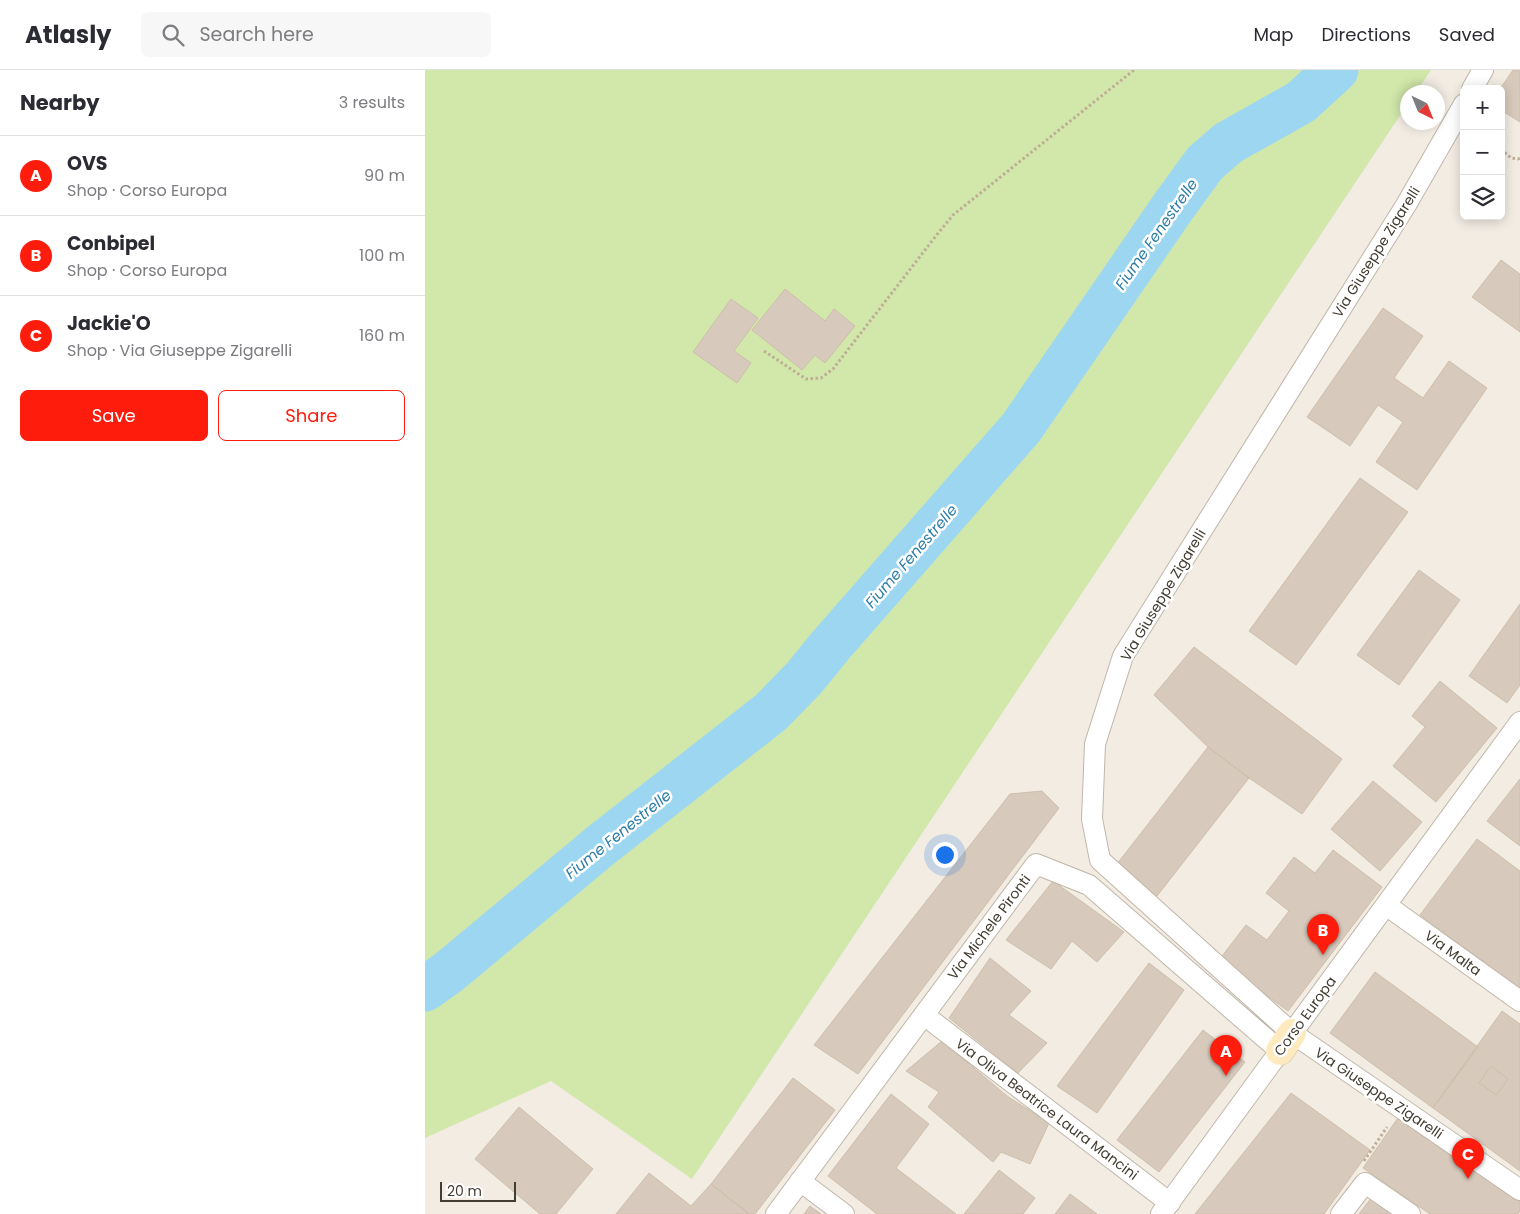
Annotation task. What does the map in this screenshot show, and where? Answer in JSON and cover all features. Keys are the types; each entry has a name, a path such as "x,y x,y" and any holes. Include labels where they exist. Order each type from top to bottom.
{"street":[{"path":"1474,85 1483,70"},
{"name":"Via Giuseppe Zigarelli","path":"1460,111 1406,205 1123,656 1095,744 1092,819 1100,860 1286,1042 1401,1108 1520,1190"},
{"name":"Corso Europa","path":"1166,1208 1520,722"},
{"name":"Via Michele Pironti","path":"776,1214 1036,864 1089,885 1286,1042"},
{"name":"Via Malta","path":"1386,904 1520,1002"},
{"name":"Via Oliva Beatrice Laura Mancini","path":"924,1015 1166,1208"},
{"path":"800,1182 844,1214"},
{"path":"1341,1214 1365,1183 1410,1214"}],"path":[{"path":"764,351 806,379 821,378 833,369 953,215 1134,70"},
{"path":"1505,153 1511,158 1520,158"},
{"path":"1365,1183 1358,1170 1401,1108"}],"green space":[{"path":"425,70 1431,70 1421,85 1400,85 1400,116 692,1179 551,1081 425,1138"}],"building":[{"path":"1513,70 1520,70 1520,122 1505,113 1505,85 1503,85"},
{"path":"1501,260 1520,274 1520,332 1472,297"},
{"path":"785,289 825,321 834,309 855,326 825,363 815,355 802,370 752,330"},
{"path":"731,299 758,318 734,351 751,363 737,383 693,352"},
{"path":"1383,308 1423,336 1394,378 1423,398 1449,361 1487,388 1417,490 1376,462 1403,422 1378,405 1350,446 1307,417"},
{"path":"1360,478 1408,512 1296,665 1249,631"},
{"path":"1419,570 1460,600 1399,685 1357,655"},
{"path":"1520,604 1520,685 1507,703 1469,676"},
{"path":"1194,647 1342,759 1302,814 1208,747 1154,695"},
{"path":"1440,681 1497,728 1436,802 1393,766 1425,727 1412,716"},
{"path":"1208,747 1249,778 1157,896 1117,864"},
{"path":"1520,779 1520,846 1487,821"},
{"path":"1373,781 1422,822 1380,871 1331,829"},
{"path":"1042,791 1059,808 858,1074 814,1045 1010,794"},
{"path":"1477,839 1520,871 1520,989 1420,915"},
{"path":"1333,850 1382,887 1288,1011 1219,960 1246,925 1267,940 1289,911 1266,893 1294,857 1315,873"},
{"path":"1053,881 1124,932 1097,962 1072,941 1051,969 1006,940"},
{"path":"990,958 1031,991 1009,1015 1047,1043 1018,1073 949,1018"},
{"path":"1149,963 1184,990 1097,1113 1057,1086"},
{"path":"1375,972 1478,1047 1433,1108 1330,1033"},
{"path":"1502,1011 1520,1024 1520,1171 1433,1108"},
{"path":"1203,1030 1245,1062 1159,1172 1117,1140"},
{"path":"942,1041 1007,1096 1049,1123 1030,1164 1001,1152 993,1162 928,1107 939,1092 906,1071"},
{"path":"1491,1066 1508,1079 1496,1095 1479,1083"},
{"path":"793,1078 835,1110 755,1214 749,1214 711,1184"},
{"path":"1291,1093 1370,1150 1324,1214 1195,1214"},
{"path":"891,1094 929,1124 896,1168 956,1214 877,1214 828,1176"},
{"path":"519,1107 593,1169 556,1214 540,1214 475,1159"},
{"path":"1400,1115 1520,1199 1520,1211 1518,1214 1430,1214 1363,1168"},
{"path":"999,1170 1035,1198 1023,1214 964,1214"},
{"path":"649,1173 691,1206 711,1184 749,1214 616,1214"},
{"path":"1070,1194 1097,1214 1055,1214"},
{"path":"1372,1197 1393,1214 1359,1214"},
{"path":"810,1206 821,1214 804,1214"}],"waterway":[{"name":"Fiume Fenestrelle","path":"425,989 450,971 600,846 771,712 805,677 1021,428 1205,163 1228,143 1301,102 1336,70"}],"place":[{"name":"Conbipel","path":"1323,955"},
{"name":"OVS","path":"1226,1076"},
{"name":"Jackie'O","path":"1468,1179"}]}
